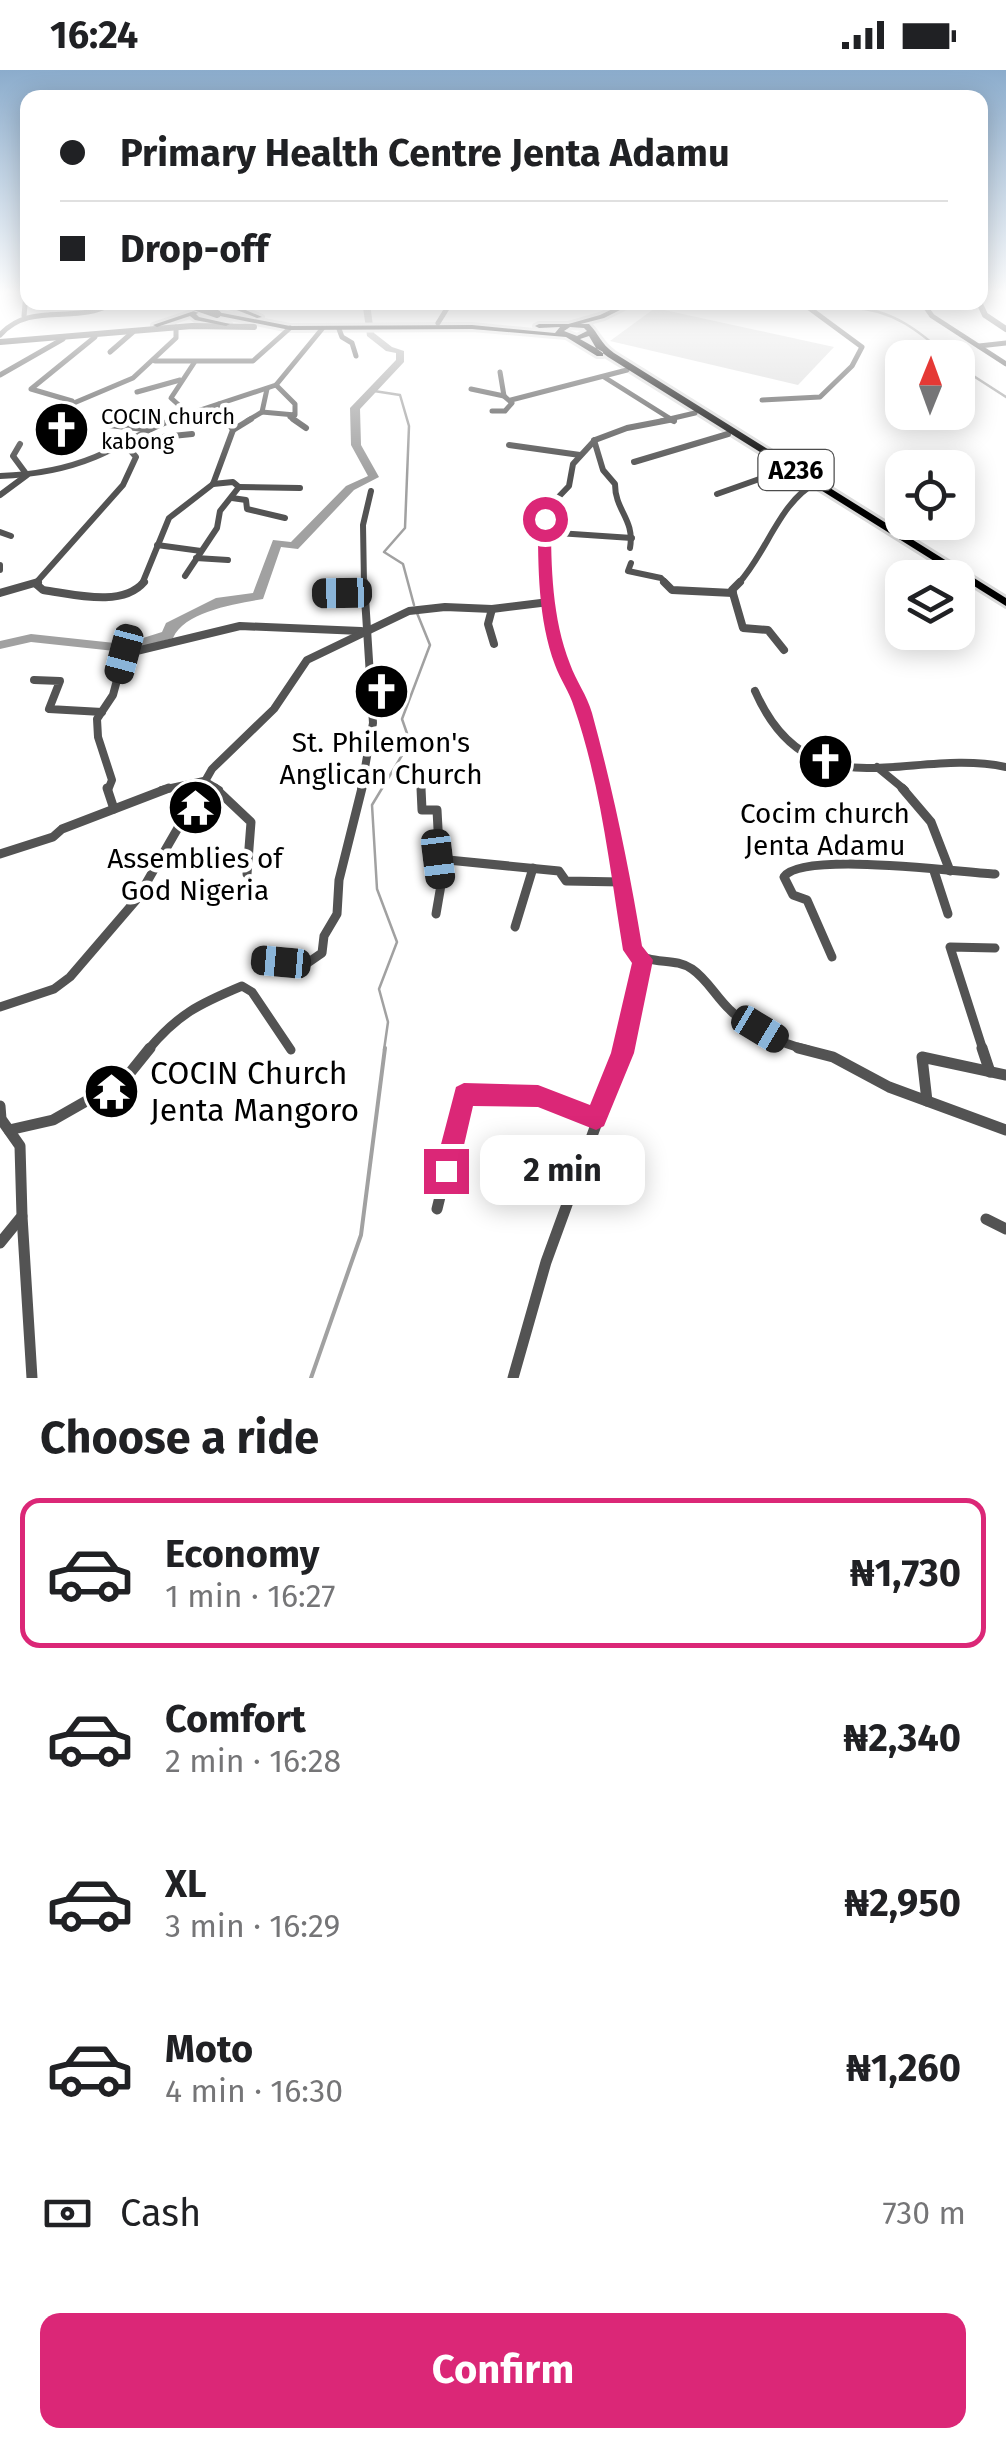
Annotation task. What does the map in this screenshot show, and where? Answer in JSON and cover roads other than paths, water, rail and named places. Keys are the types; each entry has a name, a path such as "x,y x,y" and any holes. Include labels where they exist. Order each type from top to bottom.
{"main road":[{"name":"A236","path":"595,352 1006,603"},
{"name":"A236","path":"608,352 927,560"},
{"name":"A236","path":"975,591 1006,611"}],"street":[{"path":"0,375 39,352"},
{"path":"72,401 30,388 75,352"},
{"path":"68,422 62,408 118,386 163,352"},
{"path":"155,361 254,361 264,352"},
{"path":"0,476 27,474 96,457 144,429 267,390 307,352"},
{"path":"355,352 356,356"},
{"path":"762,400 820,397 861,352"},
{"path":"192,416 171,398 194,363"},
{"path":"471,390 511,400 627,370"},
{"path":"500,372 504,396"},
{"path":"604,377 674,421"},
{"path":"137,392 180,380"},
{"path":"56,396 62,384"},
{"path":"276,385 287,392 298,409 290,417"},
{"path":"248,387 254,394"},
{"path":"262,412 267,390"},
{"path":"492,411 505,412 511,400"},
{"path":"220,404 234,430"},
{"path":"36,584 56,592 130,594 143,585 162,529 176,509 213,484 234,430 262,412 290,417 306,428"},
{"path":"695,414 621,428 594,440 570,467 569,486 546,510 543,532 556,644 582,706 597,761 633,950 643,960 684,964 696,971 732,1013 787,1046 833,1057 889,1087 1006,1130"},
{"path":"108,425 144,429"},
{"path":"126,442 192,434"},
{"path":"634,462 728,434"},
{"path":"594,440 603,470 615,484 615,497 633,530 630,548"},
{"path":"0,593 36,584 130,477 136,457 126,442"},
{"path":"20,444 12,456 27,474"},
{"path":"509,445 580,455"},
{"path":"717,494 784,470"},
{"path":"0,495 27,474"},
{"path":"213,484 300,488"},
{"path":"732,592 756,565 798,492 813,484"},
{"path":"185,576 217,528 220,511 237,485"},
{"path":"260,960 306,964 322,953 324,936 337,914 336,895 358,809 373,723 365,631 363,526 371,492"},
{"path":"232,498 246,500 247,510 285,518"},
{"path":"0,532 11,536"},
{"path":"543,532 613,540 632,538"},
{"path":"157,545 228,560"},
{"path":"631,563 628,571 662,578 672,590 732,592"},
{"path":"732,592 743,628 768,630 784,650"},
{"path":"318,594 366,593"},
{"path":"0,1007 54,988 70,977 137,899 204,781 274,709 307,660 409,611 492,609 549,602"},
{"path":"492,609 488,624 494,644"},
{"path":"114,809 107,788 112,780 98,738 98,719 113,695 124,654 240,626 313,632 365,631"},
{"path":"34,680 60,681 49,708 102,712"},
{"path":"755,691 770,727 809,757 832,767 1006,767"},
{"path":"877,767 927,810 941,836 950,871"},
{"path":"0,854 53,838 62,829 173,786 204,781 223,793 251,822 247,874"},
{"path":"421,783 422,810 438,810 441,884 436,914"},
{"path":"438,859 559,871 566,881 622,882"},
{"path":"832,958 808,900 793,896 786,885 787,871 800,865 837,863 996,874"},
{"path":"515,927 532,868"},
{"path":"934,872 948,914"},
{"path":"990,1072 950,948 996,948"},
{"path":"513,1378 546,1262 622,1053 643,960"},
{"path":"9,1130 53,1120 125,1079 170,1023 192,1007 242,986 252,992 292,1051"},
{"path":"927,1101 922,1057 1006,1075"},
{"path":"436,1209 464,1094 538,1096 596,1118"},
{"path":"0,1106 1,1118 20,1146 22,1216 28,1254 24,1306 32,1378"},
{"path":"0,1243 22,1216"},
{"path":"986,1219 1006,1229"}],"waterway":[{"path":"0,645 31,638 124,648 168,635 171,626 221,601 258,596 277,543 294,546 350,488 374,477 356,445 355,408 401,360 400,352"},
{"path":"975,377 1006,397"},
{"path":"374,391 400,395 409,426 405,528 384,552 403,564 414,605"},
{"path":"384,1050 388,1022 379,989 397,942 377,889 372,805 410,742 402,719 430,645 417,613"},
{"path":"311,1378 361,1235 385,1048"}],"place":[{"name":"COCIN church kabong","path":"62,429"},
{"name":"St. Philemon's Anglican Church","path":"381,691"},
{"name":"Cocim church Jenta Adamu","path":"825,762"},
{"name":"Assemblies of God Nigeria","path":"195,807"},
{"name":"COCIN Church Jenta Mangoro","path":"111,1091"}]}
